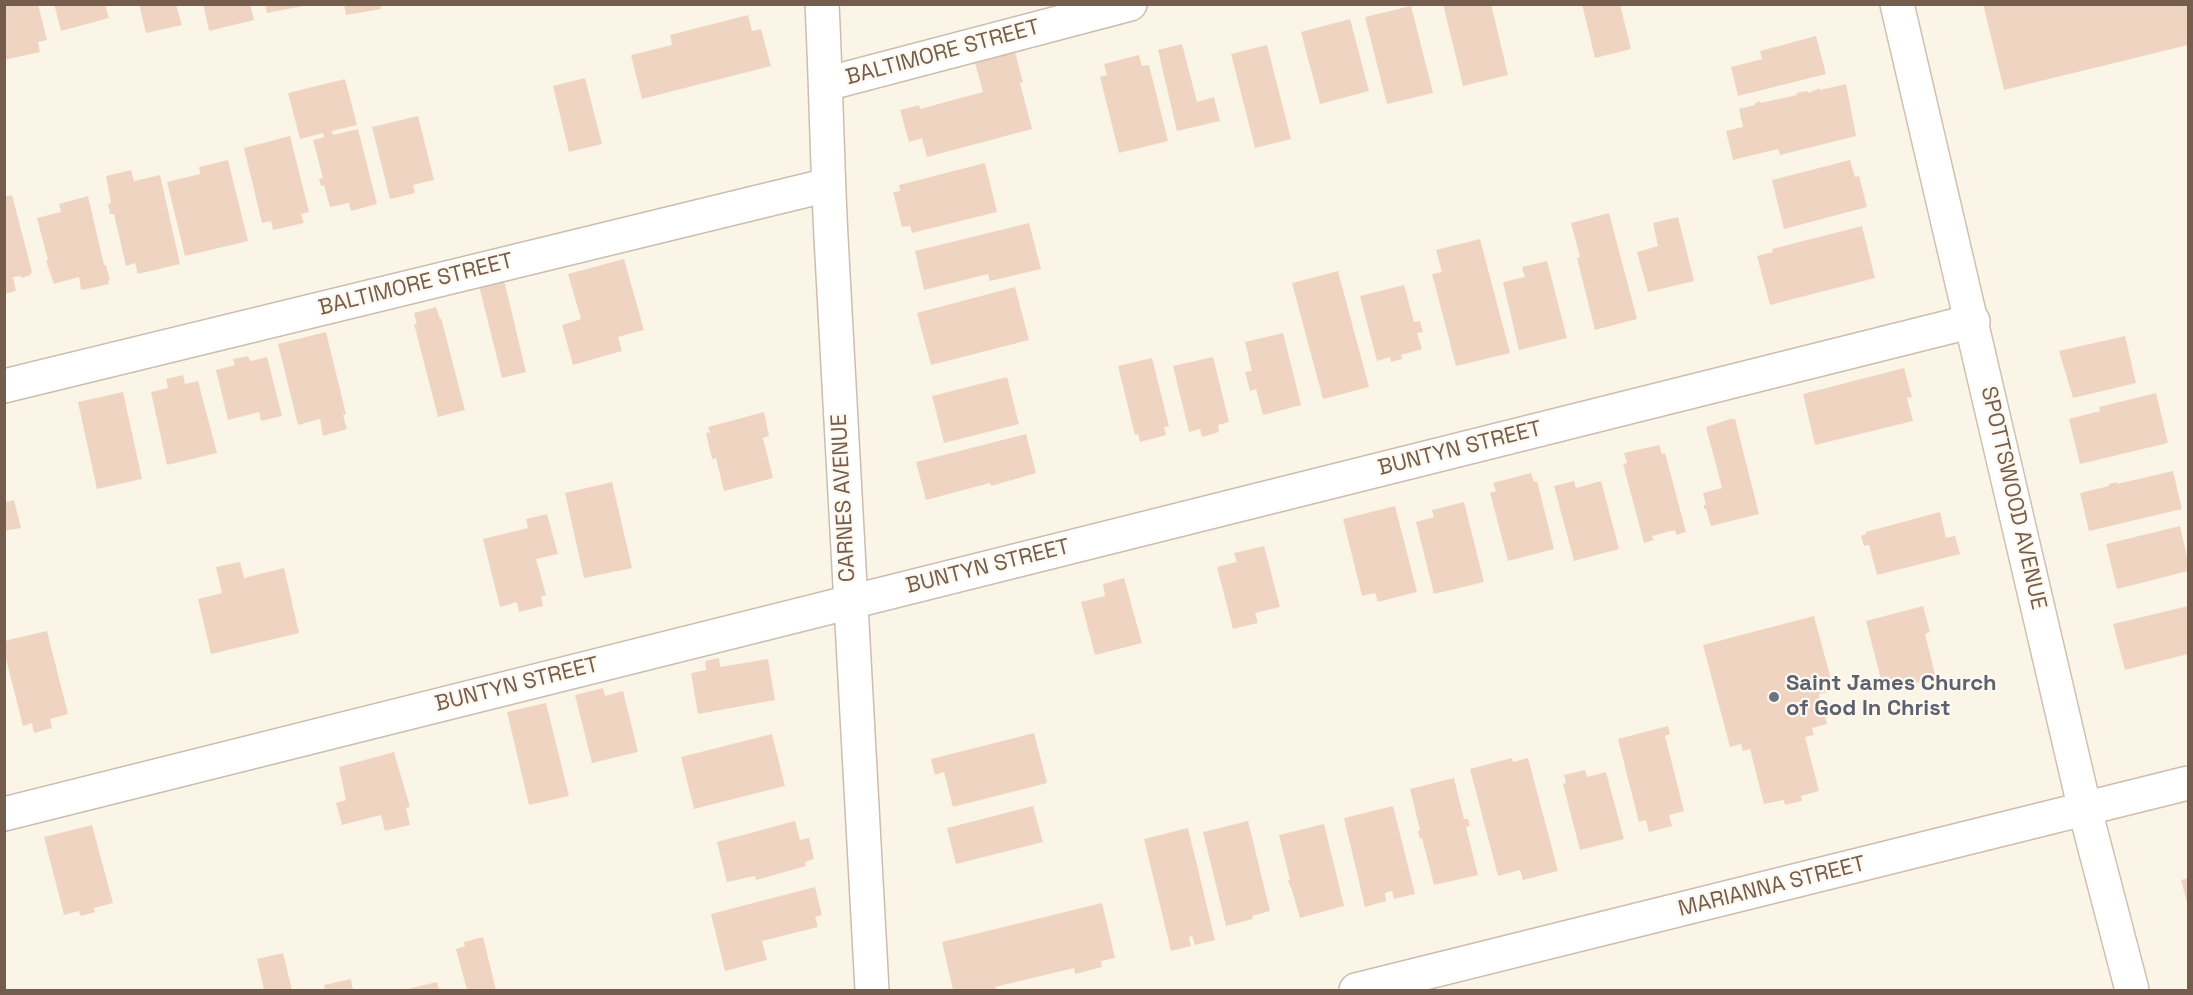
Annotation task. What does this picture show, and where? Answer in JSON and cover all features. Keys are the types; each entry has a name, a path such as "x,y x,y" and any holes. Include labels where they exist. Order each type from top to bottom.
{"street":[{"name":"CARNES AVENUE","path":"822,4 828,185 849,601 872,990"},
{"name":"BALTIMORE STREET","path":"826,84 1130,4"},
{"name":"SPOTTSWOOD AVENUE","path":"1897,4 2085,810 2132,990"},
{"name":"BALTIMORE STREET","path":"4,386 828,185"},
{"name":"BUNTYN STREET","path":"4,814 1972,321"},
{"name":"MARIANNA STREET","path":"1356,990 2188,783"}],"building":[{"path":"4,4 38,4 47,40 38,42 40,52 4,60"},
{"path":"54,4 105,4 109,18 61,31"},
{"path":"139,4 176,4 182,25 146,33"},
{"path":"203,4 250,4 254,20 209,31"},
{"path":"265,4 303,4 303,6 267,13"},
{"path":"344,4 380,4 381,9 346,15"},
{"path":"1443,4 1491,4 1508,75 1463,86"},
{"path":"1582,4 1620,4 1631,49 1595,58"},
{"path":"1983,4 2188,4 2188,45 2004,90"},
{"path":"1411,6 1433,93 1387,104 1365,17"},
{"path":"748,15 752,31 761,29 771,66 642,99 631,55 672,45 670,35"},
{"path":"1350,19 1369,91 1320,104 1301,32"},
{"path":"1816,36 1826,74 1738,96 1731,67 1762,59 1760,51"},
{"path":"1182,44 1197,102 1214,97 1220,121 1177,131 1158,50"},
{"path":"1267,45 1291,139 1255,148 1231,54"},
{"path":"1015,52 1023,82 1020,83 1032,129 927,157 922,138 909,142 900,110 919,105 920,109 983,92 975,63"},
{"path":"1139,55 1142,66 1149,65 1168,141 1119,153 1100,77 1107,75 1104,64"},
{"path":"585,78 602,144 569,152 553,86"},
{"path":"345,79 357,125 332,131 333,135 358,129 377,204 351,211 349,203 330,207 324,185 321,186 319,179 323,178 313,140 324,137 323,133 300,139 288,93"},
{"path":"1846,84 1856,136 1780,155 1778,149 1733,160 1726,131 1743,127 1739,109 1755,105 1760,101 1760,103 1797,95 1796,93 1808,91 1808,93 1820,88 1820,90"},
{"path":"418,116 434,180 413,185 415,193 390,199 372,127"},
{"path":"290,136 309,212 301,214 304,223 273,230 271,221 262,223 244,148"},
{"path":"228,160 248,241 185,256 167,182 200,174 199,167"},
{"path":"1850,160 1855,177 1859,176 1867,207 1784,229 1772,180"},
{"path":"985,163 997,212 912,233 910,226 902,227 893,192 900,191 899,185"},
{"path":"131,170 134,181 160,175 180,264 138,274 135,263 126,266 114,214 110,214 108,204 111,203 106,176"},
{"path":"12,195 32,272 22,278 21,276 13,277 16,291 4,294 4,197"},
{"path":"88,196 104,265 106,265 110,280 109,284 83,290 79,277 54,284 46,261 48,260 37,218 61,212 59,204"},
{"path":"1609,213 1637,319 1595,330 1577,258 1580,257 1571,223"},
{"path":"1678,217 1694,281 1648,292 1637,252 1658,246 1653,223"},
{"path":"1029,223 1041,269 990,281 988,274 924,290 915,251"},
{"path":"1862,226 1875,278 1770,305 1757,256 1773,252 1772,249"},
{"path":"1480,239 1510,353 1456,366 1432,274 1442,272 1436,250"},
{"path":"624,259 644,330 618,337 622,351 573,365 562,325 581,319 568,274"},
{"path":"1547,261 1567,338 1519,350 1503,282 1525,277 1522,267"},
{"path":"1338,271 1369,387 1323,399 1292,283"},
{"path":"504,280 526,372 502,378 479,286"},
{"path":"1404,285 1414,322 1420,321 1423,332 1417,333 1422,349 1401,355 1402,359 1391,362 1390,357 1377,361 1360,296"},
{"path":"1015,287 1029,340 931,365 917,313"},
{"path":"436,307 441,318 465,410 438,417 414,324 417,324 414,313"},
{"path":"326,332 346,414 343,415 347,429 323,436 320,419 298,425 278,344"},
{"path":"1283,333 1301,405 1263,415 1256,389 1250,391 1245,372 1252,371 1245,342"},
{"path":"2125,336 2136,383 2073,398 2059,351"},
{"path":"248,356 250,361 267,357 282,416 261,421 259,412 228,420 216,370 235,365 233,359"},
{"path":"1213,357 1229,422 1218,425 1219,432 1202,437 1200,429 1189,432 1173,366"},
{"path":"1152,358 1169,426 1164,427 1166,435 1140,442 1138,434 1135,435 1118,366"},
{"path":"1904,368 1912,397 1907,398 1913,421 1815,445 1803,394"},
{"path":"183,375 185,384 198,381 217,453 167,465 151,392 168,388 166,379"},
{"path":"1007,377 1019,424 944,443 932,396"},
{"path":"123,392 142,479 97,489 78,402"},
{"path":"2156,393 2168,443 2080,464 2069,419 2100,411 2099,407"},
{"path":"764,412 769,436 763,438 773,478 724,491 716,458 712,459 706,433 710,432 708,427"},
{"path":"1735,419 1759,514 1711,526 1706,509 1704,509 1706,505 1703,493 1722,488 1706,427"},
{"path":"1026,434 1036,473 991,486 990,483 926,500 916,462"},
{"path":"1659,445 1662,454 1665,453 1686,532 1676,535 1675,530 1652,536 1654,540 1644,543 1623,464 1627,463 1624,453"},
{"path":"2173,471 2182,509 2089,531 2080,493 2117,482 2117,484"},
{"path":"1531,473 1534,482 1537,481 1554,549 1508,561 1490,493 1496,491 1493,483"},
{"path":"1574,481 1576,488 1601,481 1619,549 1574,561 1554,486"},
{"path":"612,482 632,568 584,578 565,493"},
{"path":"4,497 7,502 14,500 21,528 4,531"},
{"path":"1464,502 1484,582 1434,594 1416,522 1434,517 1432,510"},
{"path":"1395,506 1417,592 1378,602 1375,593 1362,596 1343,519"},
{"path":"1940,512 1946,538 1955,536 1960,554 1877,575 1869,545 1864,546 1861,536 1866,532"},
{"path":"547,514 558,554 536,559 546,595 541,597 543,606 519,612 517,602 500,607 483,539 528,528 526,519"},
{"path":"2180,526 2188,571 2117,589 2106,544"},
{"path":"1264,546 1280,607 1255,613 1258,623 1233,629 1217,567 1237,562 1234,553"},
{"path":"240,562 244,578 284,568 299,633 211,654 198,599 222,593 216,567"},
{"path":"1124,578 1142,643 1095,655 1081,602 1105,596 1103,584"},
{"path":"1923,606 1930,632 1925,634 1936,678 1884,691 1866,621"},
{"path":"2188,606 2188,654 2125,670 2113,624"},
{"path":"1814,616 1832,683 1825,685 1827,692 1819,694 1827,724 1812,728 1814,735 1805,737 1819,791 1801,796 1802,801 1785,805 1784,800 1764,804 1750,749 1743,751 1741,744 1730,747 1703,645"},
{"path":"47,631 68,714 50,719 52,728 34,733 32,723 23,726 4,651 4,641"},
{"path":"719,658 720,667 768,659 775,700 698,714 691,673 706,670 705,661"},
{"path":"603,688 605,696 623,691 638,752 592,763 575,695"},
{"path":"546,703 569,796 529,805 507,712"},
{"path":"1668,726 1670,734 1665,736 1684,811 1669,815 1672,826 1649,832 1646,820 1639,822 1618,739"},
{"path":"1034,733 1047,783 953,807 944,772 935,775 931,759"},
{"path":"772,734 785,786 694,809 681,757"},
{"path":"394,752 410,807 406,808 410,825 385,831 381,815 342,825 336,803 346,800 339,767"},
{"path":"1512,758 1513,762 1528,758 1558,871 1523,880 1520,870 1498,876 1470,769"},
{"path":"1585,770 1587,777 1606,772 1624,839 1580,850 1563,784 1566,783 1564,775"},
{"path":"1454,778 1464,819 1468,819 1470,826 1466,827 1478,875 1434,885 1422,838 1420,839 1418,831 1420,830 1410,789"},
{"path":"1033,806 1043,842 956,864 947,828"},
{"path":"1393,806 1415,894 1394,899 1392,891 1385,893 1386,901 1365,907 1344,818"},
{"path":"795,821 800,840 809,838 814,859 805,862 806,866 756,880 755,876 727,882 717,842"},
{"path":"1248,821 1270,911 1252,916 1253,919 1226,926 1203,832"},
{"path":"1324,824 1344,906 1300,918 1288,880 1290,880 1279,835"},
{"path":"92,825 113,903 94,908 95,912 81,916 79,911 64,915 44,837"},
{"path":"1188,828 1215,940 1195,945 1192,936 1189,937 1191,946 1171,951 1144,839"},
{"path":"2188,878 2188,906 2181,880"},
{"path":"815,887 822,915 815,917 818,927 762,941 767,960 725,971 711,914"},
{"path":"1102,903 1115,958 1101,961 1102,967 1075,974 1074,968 995,987 996,990 953,990 942,942"},
{"path":"483,937 496,990 467,990 456,949 465,946 464,942"},
{"path":"283,953 292,990 264,990 257,959"},
{"path":"351,979 353,990 325,990 324,985"},
{"path":"437,982 439,990 403,990"}],"place":[{"name":"Saint James Church of God In Christ","path":"1774,697"}]}
